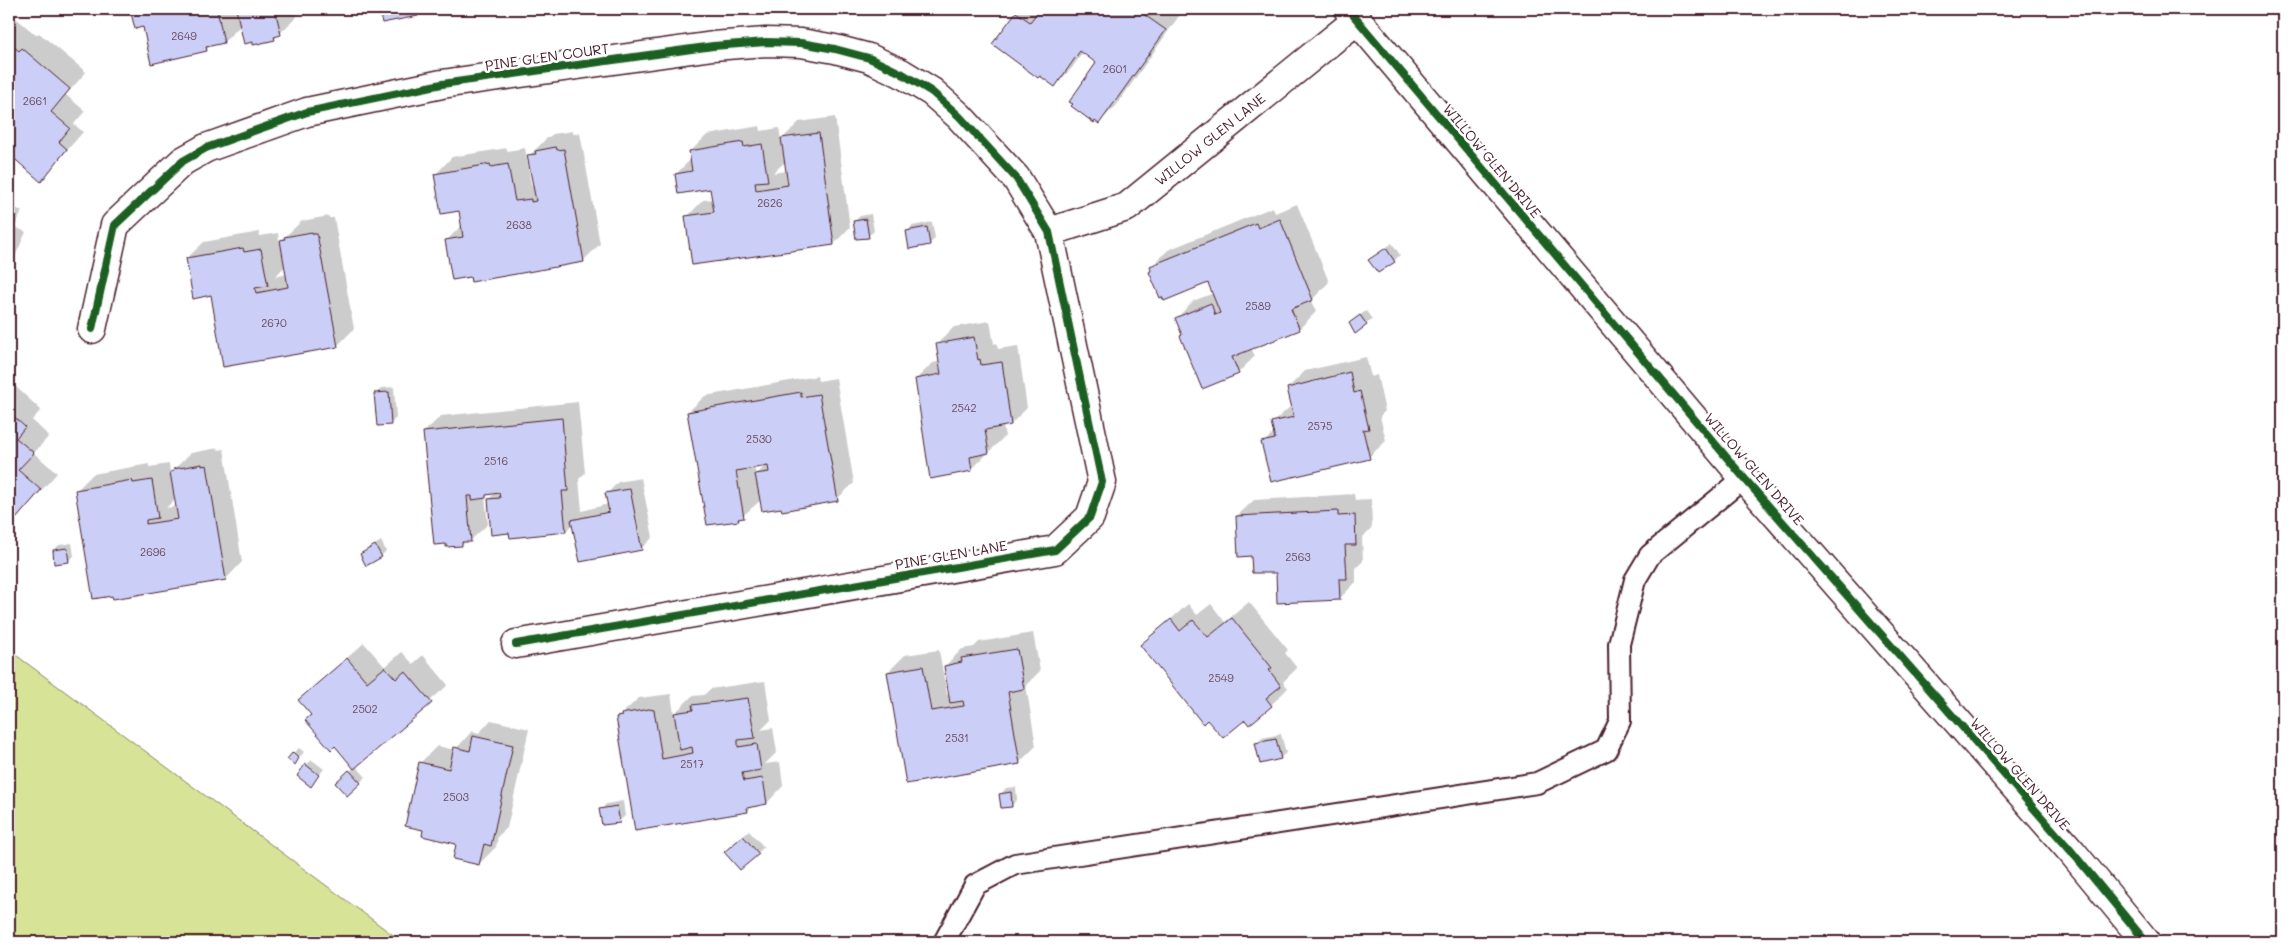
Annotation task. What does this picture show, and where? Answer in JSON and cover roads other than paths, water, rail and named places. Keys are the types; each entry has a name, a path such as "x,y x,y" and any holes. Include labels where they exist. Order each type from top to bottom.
{"street":[{"name":"WILLOW GLEN LANE","path":"1049,232 1126,207 1352,14"},
{"name":"WILLOW GLEN DRIVE","path":"1352,14 1744,478 2072,852 2146,942"},
{"name":"PINE GLEN COURT","path":"92,329 115,225 183,161 206,148 316,110 442,84 714,46 766,42 801,43 869,58 901,73 932,92 959,116 1016,178 1049,232"},
{"name":"PINE GLEN LANE","path":"516,644 1055,550 1090,518 1102,482 1049,232"}],"lane":[{"path":"944,942 975,885 1015,864 1537,783 1606,750 1620,721 1618,644 1635,580 1650,555 1744,478"}]}
